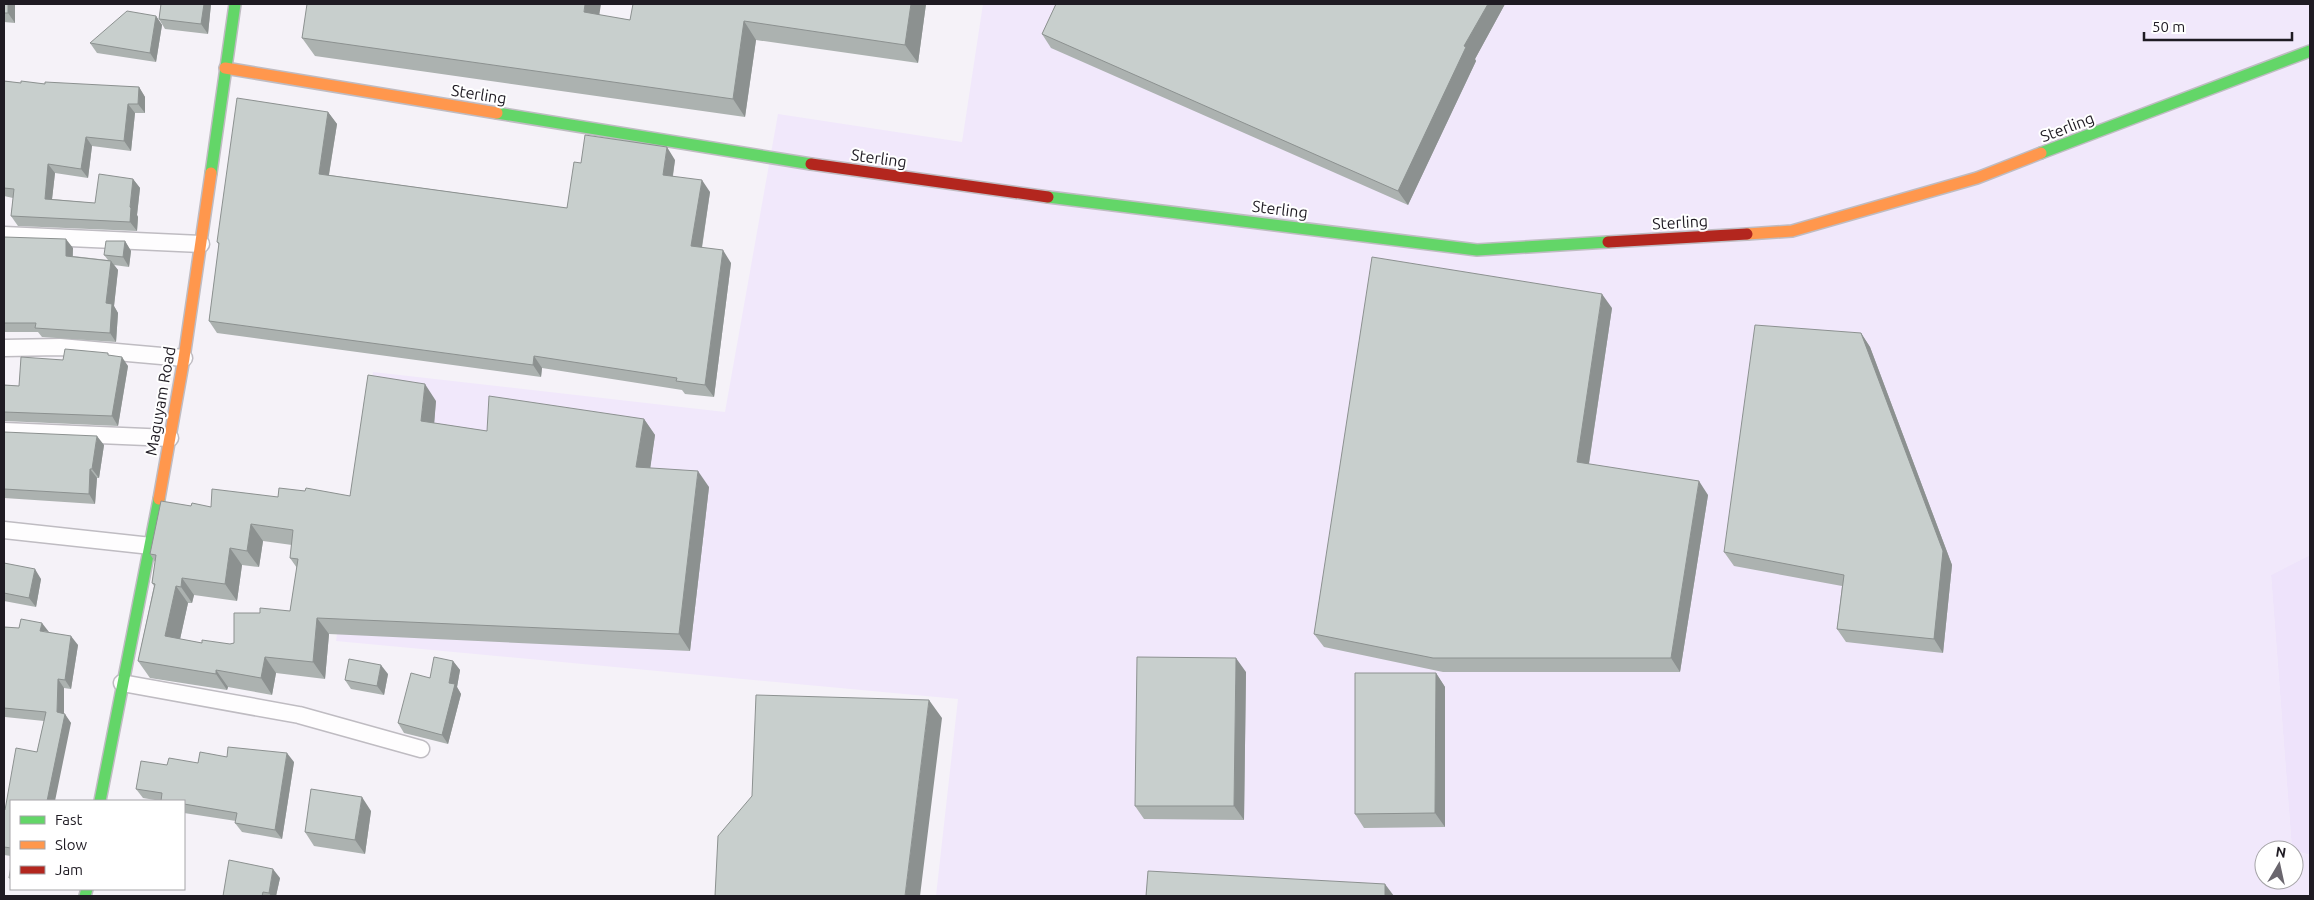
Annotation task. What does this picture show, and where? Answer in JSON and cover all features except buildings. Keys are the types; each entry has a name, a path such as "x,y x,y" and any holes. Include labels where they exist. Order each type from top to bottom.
{"street":[{"name":"Maguyam Road","path":"100,800 122,683 151,546 184,358 235,4"},
{"name":"Sterling","path":"225,68 787,162 1106,205 1477,250 1792,231 1977,178 2310,51"},
{"path":"4,235 201,244"},
{"path":"4,348 60,347 184,358"},
{"path":"4,431 170,438"},
{"path":"4,530 151,546"},
{"path":"122,683 299,715 421,749"}],"shaded area":[{"path":"983,4 2310,4 2310,555 2271,575 2291,840 2254,840 2254,890 2304,890 2304,854 2310,855 2310,896 936,896 958,699 336,641 373,372 725,412 778,114 962,142"},
{"path":"2310,555 2310,855 2304,853 2304,840 2291,840 2271,575"}],"traffic: fast":[{"path":"211,173 235,4"},
{"path":"2041,153 2310,51"},
{"path":"497,113 811,164"},
{"path":"1048,197 1477,250 1608,242"},
{"path":"100,800 159,499"},
{"path":"85,896 87,890"}],"traffic: slow":[{"path":"225,68 497,113"},
{"path":"1747,234 1792,231 1977,178 2041,153"},
{"path":"159,499 184,358 211,173"}],"traffic: jam":[{"path":"811,164 1048,197"},
{"path":"1608,242 1747,234"}]}
